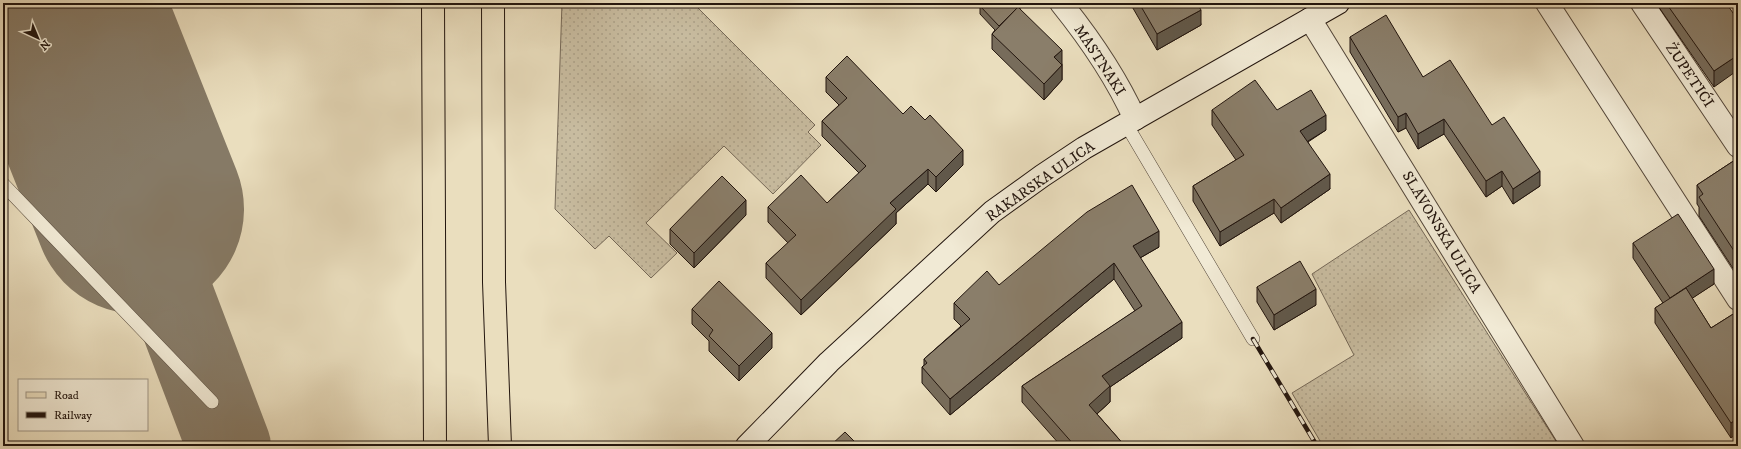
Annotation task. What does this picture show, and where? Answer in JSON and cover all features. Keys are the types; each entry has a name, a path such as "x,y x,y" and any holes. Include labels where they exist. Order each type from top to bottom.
{"main road":[{"path":"433,3 435,446"},
{"path":"493,3 494,282 500,446"}],"street":[{"name":"MASTNAKI","path":"1061,3 1080,27 1122,90 1131,121"},
{"name":"RAKARSKA ULICA","path":"747,446 829,362 992,212 1042,176 1131,121 1338,3"},
{"path":"1547,3 1738,299"},
{"name":"ŽUPETIĆI","path":"1642,3 1738,146"},
{"name":"SLAVONSKA ULICA","path":"1310,19 1572,446"}],"lane":[{"path":"1131,121 1253,339"},
{"path":"3,184 212,402"}],"shaded area":[{"path":"562,3 693,3 815,125 808,132 821,145 773,194 724,146 646,223 677,253 651,278 609,236 595,249 555,209"},
{"path":"3,37 61,192 54,199 3,146"},
{"path":"1409,210 1559,446 1323,446 1292,393 1354,355 1312,274"}],"building":[{"path":"983,3 1015,3 1020,9 1018,7 999,26 980,6"},
{"path":"1139,3 1197,3 1201,10 1157,34"},
{"path":"1666,3 1726,3 1738,20 1738,55 1714,71"},
{"path":"1018,7 1062,50 1054,57 1062,65 1044,84 992,34"},
{"path":"1386,15 1423,77 1450,60 1492,125 1504,117 1540,171 1513,189 1502,171 1486,181 1444,119 1418,134 1406,113 1398,117 1350,37"},
{"path":"847,56 903,114 911,106 925,120 930,115 963,150 936,177 928,169 890,203 896,209 801,300 766,263 796,235 768,207 801,175 827,203 866,166 822,121 847,98 826,77"},
{"path":"1255,80 1277,110 1311,90 1326,115 1300,131 1330,174 1281,208 1274,199 1220,232 1193,186 1244,155 1212,110"},
{"path":"1738,158 1738,257 1699,197 1703,194 1697,185"},
{"path":"722,176 746,200 694,253 670,229"},
{"path":"1132,185 1159,231 1133,246 1182,322 1102,376 1110,386 1089,405 1125,446 1075,446 1022,386 1142,306 1114,263 950,399 922,367 927,363 924,359 970,319 954,303 987,271 999,285 1087,212"},
{"path":"1678,214 1714,269 1670,298 1633,243"},
{"path":"1300,261 1316,289 1274,315 1257,287"},
{"path":"719,281 772,333 739,366 709,336 713,330 692,309"},
{"path":"1686,288 1711,328 1738,311 1738,418 1731,423 1655,308"},
{"path":"845,432 859,446 830,446"}],"taxiway":[{"path":"139,209 229,446"}],"runway":[{"path":"57,3 139,209"}],"railway":[{"path":"1253,339 1317,446"}]}
